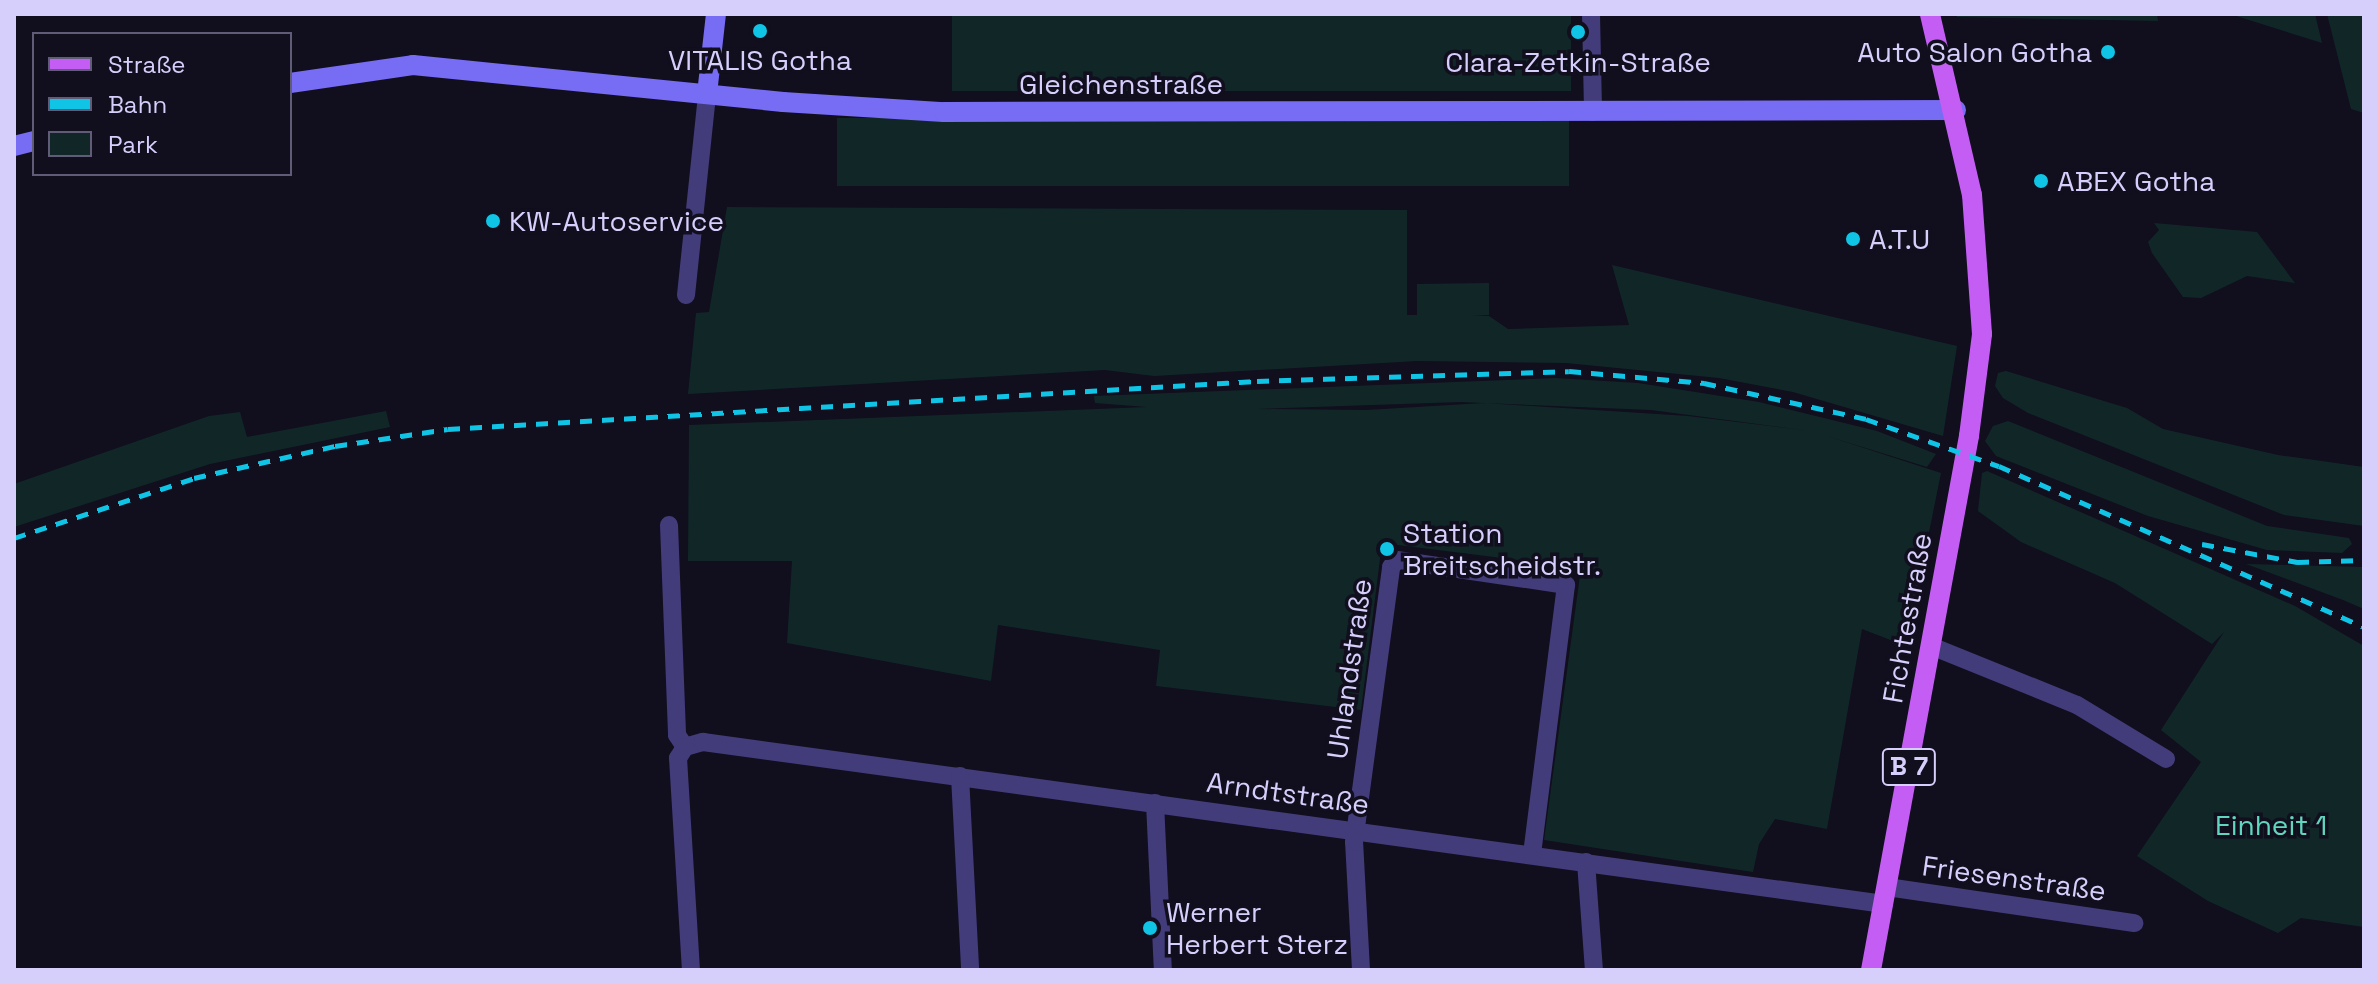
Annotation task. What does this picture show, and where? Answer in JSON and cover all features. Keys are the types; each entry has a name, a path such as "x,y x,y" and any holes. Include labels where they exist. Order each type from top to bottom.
{"main road":[{"name":"B 7","path":"1930,14 1956,110"},
{"name":"Fichtestraße","path":"1871,970 1978,374 1982,305 1972,195 1956,110"}],"street":[{"path":"686,295 716,14"},
{"path":"1591,14 1593,112"},
{"name":"Gleichenstraße","path":"292,83 413,65 707,94 944,112 1956,110"},
{"path":"669,525 677,735 685,747 678,758 691,970"},
{"name":"Uhlandstraße","path":"1361,970 1355,830 1391,567 1407,559 1558,580 1569,593 1532,855"},
{"path":"1931,646 2077,705 2166,759"},
{"name":"Arndtstraße","path":"685,747 703,742 1532,855 1885,896"},
{"path":"960,776 970,970"},
{"path":"1155,803 1163,970"},
{"path":"1586,862 1594,970"},
{"name":"Friesenstraße","path":"1885,896 2134,923"}],"green space":[{"path":"952,14 1571,14 1571,91 952,91"},
{"path":"1956,14 2157,14 2158,21 1957,17"},
{"path":"2230,14 2315,14 2322,43"},
{"path":"2327,14 2364,14 2364,113 2351,109"},
{"path":"837,118 1569,118 1569,186 837,186"},
{"path":"727,207 1407,210 1407,315 1417,315 1417,284 1489,283 1489,315 1472,316 1489,316 1508,329 1629,325 1612,265 1957,346 1943,436 1793,392 1719,378 1566,363 1417,361 1154,376 1105,370 688,394 696,313 709,312"},
{"path":"2154,223 2257,232 2295,283 2247,276 2201,298 2183,297 2152,253 2148,242 2159,230"},
{"path":"2006,371 2127,408 2163,429 2278,455 2364,467 2364,526 2284,515 2028,413 2003,398 1995,386 1998,373"},
{"path":"1555,378 1638,383 1759,402 1877,431 1936,454 1927,467 1827,436 1941,473 1906,646 1862,629 1827,829 1775,819 1759,844 1753,872 1544,840 1581,568 1382,543 1361,710 1156,686 1160,650 998,625 991,681 787,643 792,561 688,561 689,425 1147,407 1095,403 1094,396","holes":["1484,403 1366,410 1257,409","1484,403 1651,410 1810,431 1688,416"]},
{"path":"386,411 390,427 210,464 14,527 14,484 209,416 240,412 247,437"},
{"path":"2008,421 2267,526 2349,538 2352,544 2342,553 2267,550 2148,516 1996,456 1985,441 1993,426"},
{"name":"Einheit 1","path":"1987,471 2295,606 2364,646 2364,927 2301,918 2278,933 2208,901 2137,856 2201,762 2161,730 2224,632 2212,644 2115,583 2021,542 1978,511 1982,473"},
{"path":"2246,564 2364,567 2364,609 2343,600"}],"railway":[{"path":"14,538 194,478 335,446 448,429 1257,381 1569,371 1704,383 1866,419 1999,466 2364,627"},
{"path":"2202,544 2297,562 2364,560"}],"place":[{"name":"VITALIS Gotha","path":"760,31"},
{"name":"Clara-Zetkin-Straße","path":"1578,32"},
{"name":"Auto Salon Gotha","path":"2108,52"},
{"name":"ABEX Gotha","path":"2041,181"},
{"name":"KW-Autoservice","path":"493,221"},
{"name":"A.T.U","path":"1853,239"},
{"name":"Station Breitscheidstr.","path":"1387,549"},
{"name":"Werner Herbert Sterz","path":"1150,928"}]}
